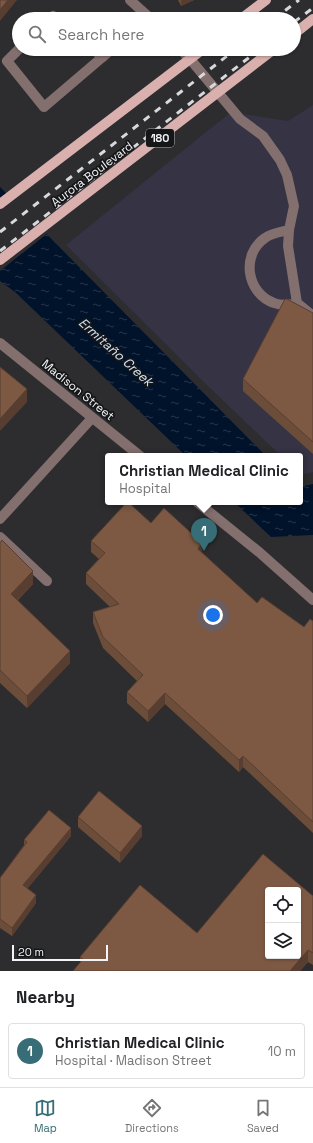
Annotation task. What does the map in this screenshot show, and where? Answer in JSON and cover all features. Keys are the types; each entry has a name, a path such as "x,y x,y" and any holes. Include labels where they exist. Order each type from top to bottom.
{"main road":[{"path":"250,12 266,0"},
{"path":"301,28 313,19"},
{"path":"0,204 194,56"},
{"name":"Aurora Boulevard","path":"0,260 265,56"}],"street":[{"path":"130,0 141,12"},
{"path":"12,56 7,61 44,107 103,57"},
{"path":"187,56 240,119 263,136 280,160 287,175 294,206 289,230 288,246 297,304"},
{"path":"289,230 276,232 265,238 257,246 251,256 249,267 251,279 256,289 264,298 274,304 297,304 313,316"},
{"name":"Madison Street","path":"0,343 136,453"},
{"path":"0,519 92,418"},
{"path":"201,505 259,552 313,600"},
{"path":"0,537 48,581"}],"shaded area":[{"path":"313,105 313,472 303,475 303,453 278,453 66,245 231,112 288,121"}],"water":[{"name":"Ermitaño Creek","path":"0,187 263,453 183,453 15,292 0,281"},
{"path":"313,484 313,535 271,537 237,505 303,505 303,486"}],"pier":[{"path":"8,193 48,233 0,271 0,200"}],"building":[{"path":"0,0 8,0 0,10"},
{"path":"285,299 313,313 313,442 243,379"},
{"path":"0,367 27,389 0,419"},
{"path":"124,505 131,505 151,523 164,508 202,543 198,549 257,603 262,597 304,627 310,619 313,621 313,822 243,756 239,760 165,693 148,711 127,692 143,675 103,637 93,612 119,604 86,573 105,553 91,541"},
{"path":"2,540 33,571 11,594 70,651 27,696 0,670 0,543"},
{"path":"99,791 142,826 120,853 78,817"},
{"path":"49,810 71,828 23,885 36,895 12,928 0,919 0,878 27,842 24,840"},
{"path":"263,854 313,896 313,953 308,950 301,958 301,887 265,887 265,959 300,959 290,971 73,971 83,959 80,957 140,885 197,933"}],"railway":[{"path":"283,12 299,0"},
{"path":"301,17 313,8"},
{"path":"0,232 227,56"},
{"path":"0,251 251,56"}],"place":[{"name":"Christian Medical Clinic","path":"204,551"}]}
